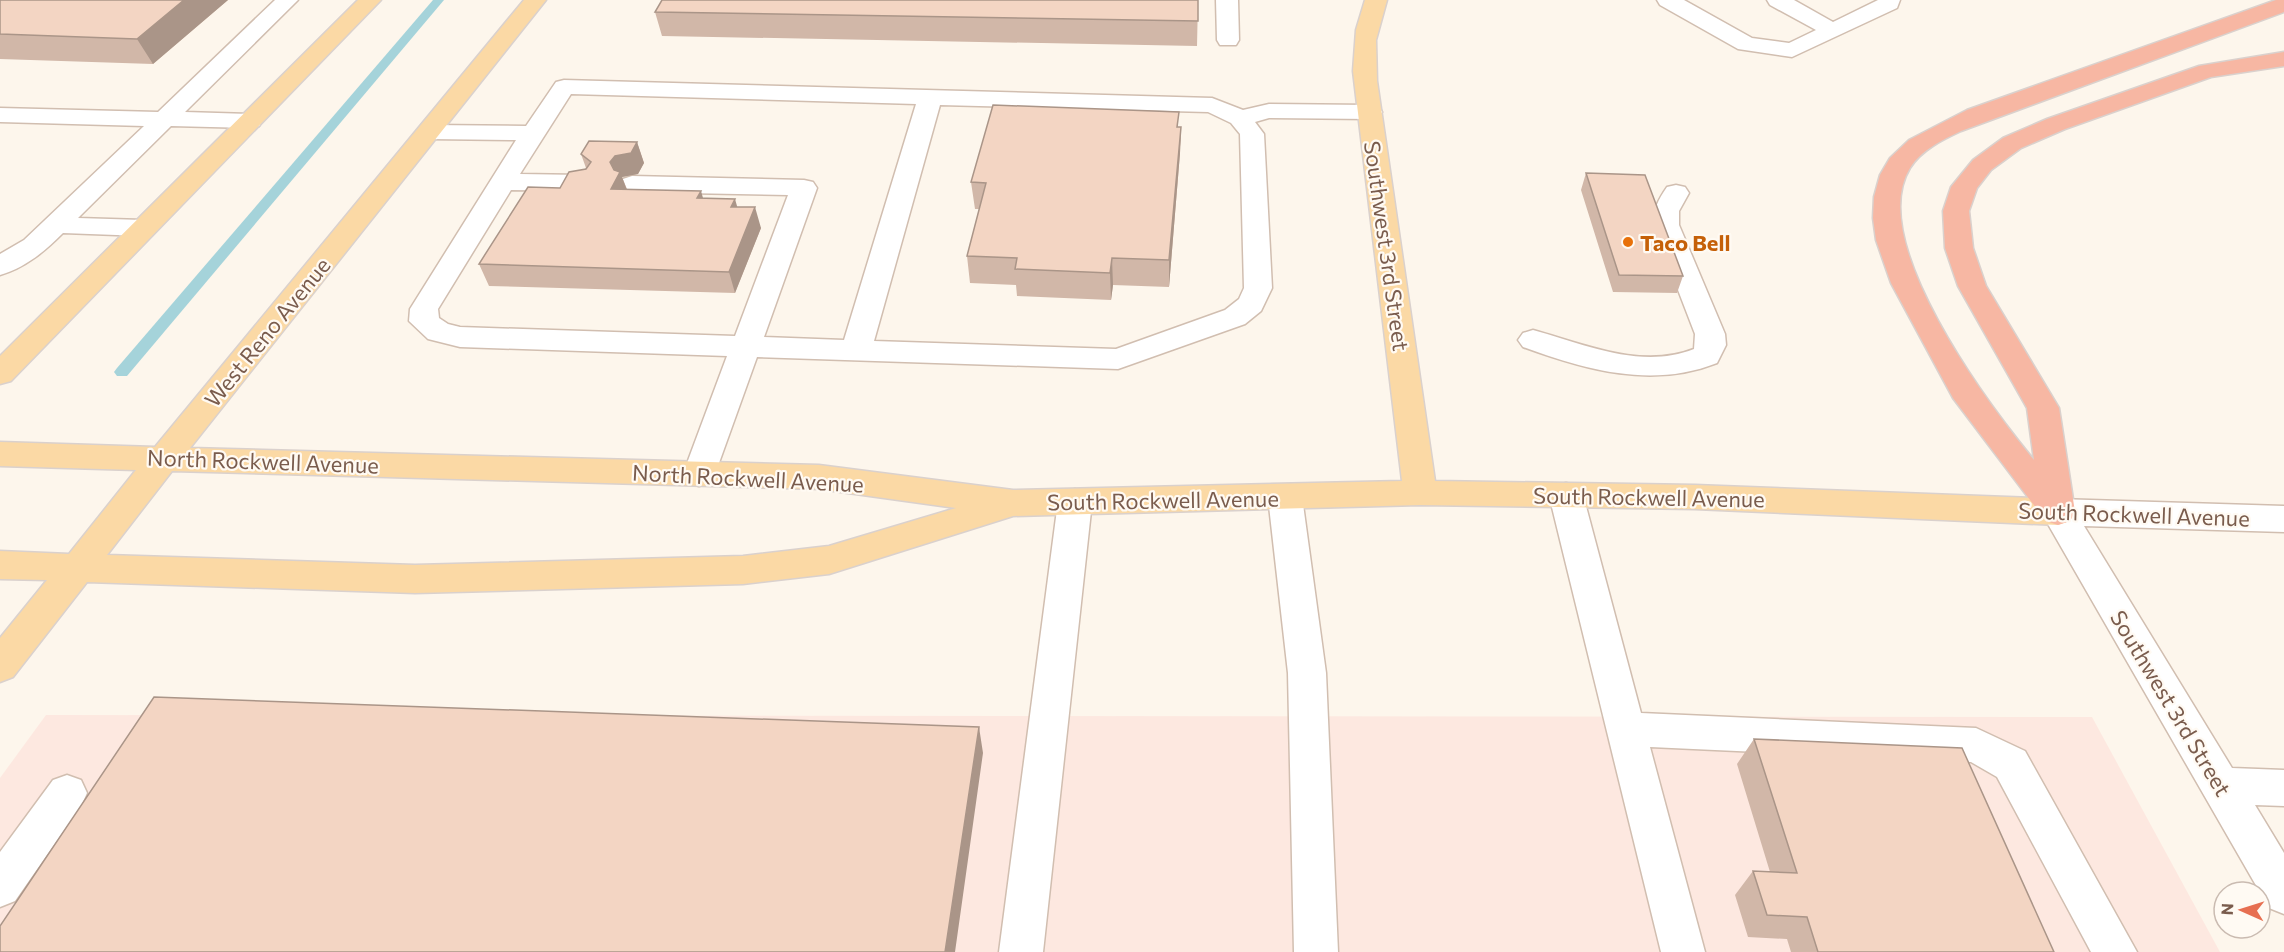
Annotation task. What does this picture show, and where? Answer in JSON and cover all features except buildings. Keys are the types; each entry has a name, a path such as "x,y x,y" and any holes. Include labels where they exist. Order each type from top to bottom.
{"highway":[{"path":"2058,512 1967,396 1905,283 1893,254 1888,231 1888,198 1893,175 1906,156 1928,138 1976,116 2284,5"},
{"path":"2058,512 2043,408 1972,286 1959,248 1956,212 1964,186 1982,165 2012,143 2055,124 2150,88 2207,71 2284,59"}],"main road":[{"path":"0,374 370,0"},
{"name":"West Reno Avenue","path":"0,666 164,458 535,0"},
{"name":"Southwest 3rd Street","path":"1376,0 1366,27 1363,55 1420,493"},
{"name":"North Rockwell Avenue","path":"0,454 819,477 1013,502"},
{"name":"South Rockwell Avenue","path":"1013,502 1420,493 1695,497 2058,512"},
{"path":"0,565 415,579 743,570 829,560 1013,502"}],"street":[{"path":"0,266 34,246 287,0"},
{"path":"1227,0 1228,40"},
{"path":"1668,0 1746,44 1792,50 1889,3 1888,0"},
{"path":"1778,0 1832,30"},
{"path":"564,87 930,96 1195,103 1222,108 1240,118 1252,134 1258,288 1251,304 1235,317 1118,359 460,337 438,332 424,321 424,309 564,87"},
{"path":"856,350 930,96"},
{"path":"1240,118 1269,111 1370,112"},
{"path":"0,115 250,121"},
{"path":"429,132 533,133"},
{"path":"502,182 583,183"},
{"path":"632,184 804,188 699,474"},
{"path":"1533,340 1571,354 1607,363 1680,366 1706,356 1711,345 1710,334 1666,225 1666,211 1676,193"},
{"path":"56,225 143,228"},
{"path":"1566,495 1683,952"},
{"path":"1285,497 1307,673 1317,952"},
{"path":"1021,952 1075,502"},
{"name":"South Rockwell Avenue","path":"2058,512 2284,519"},
{"name":"Southwest 3rd Street","path":"2058,512 2284,893"},
{"path":"1626,729 1976,745 2011,764 2115,952"},
{"path":"2221,786 2284,788"},
{"path":"0,887 67,792"}],"shaded area":[{"path":"46,715 2092,717 2220,952 0,952 0,778"}],"waterway":[{"path":"122,372 439,0"}],"place":[{"name":"Taco Bell","path":"1628,242"}]}
